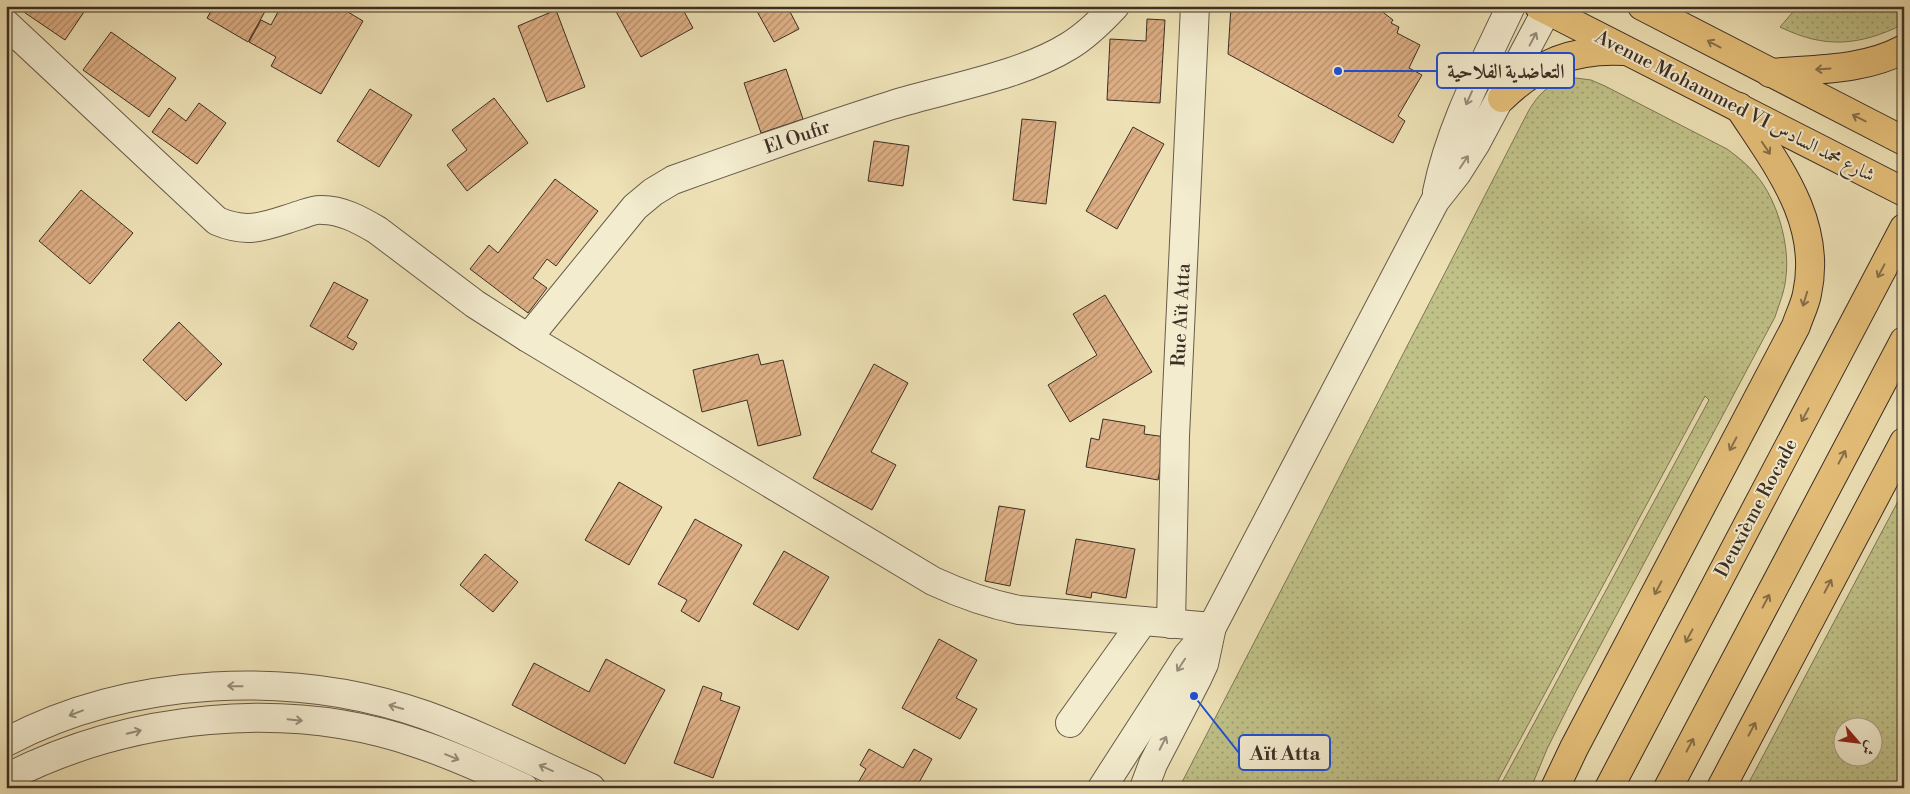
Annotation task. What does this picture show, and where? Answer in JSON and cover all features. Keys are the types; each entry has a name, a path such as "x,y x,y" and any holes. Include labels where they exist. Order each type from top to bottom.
{"main road":[{"path":"1642,6 1903,140"},
{"name":"Avenue Mohammed VI شارع محمد السادس","path":"1546,8 1893,187"},
{"path":"1770,73 1853,66 1876,60 1904,49"},
{"path":"1502,98 1532,72 1569,56 1589,51 1629,51"},
{"path":"1555,788 1574,748 1796,326 1807,294 1811,260 1807,227 1791,189 1738,107"},
{"name":"Deuxième Rocade","path":"1609,788 1904,228"},
{"path":"1668,788 1904,341"},
{"path":"1721,788 1904,442"}],"street":[{"name":"El Oufir","path":"528,338 635,207 653,192 673,180 894,105 1034,63 1069,46 1093,27 1114,6"},
{"name":"Rue Aït Atta","path":"1171,624 1175,436 1195,6"},
{"path":"1435,201 1442,167 1453,135 1511,6"},
{"path":"1102,788 1187,656 1212,627 1435,201 1468,157 1502,98 1546,8"},
{"path":"6,24 217,221 231,227 244,229 258,227 321,209 343,213 360,220 377,230 475,304 528,338 942,585 994,605 1019,610 1212,627"},
{"path":"1070,723 1143,621"},
{"path":"1144,788 1153,764 1198,677 1205,658 1212,627"},
{"path":"6,742 23,733 87,709 154,693 222,686 291,687 359,697 424,715 591,788"},
{"path":"6,778 35,764 96,740 160,725 225,718 290,719 355,727 418,743 524,788"}],"green space":[{"path":"1798,6 1904,6 1904,24 1872,37 1842,42 1827,42 1796,34 1780,27"},
{"path":"1576,78 1591,80 1605,86 1727,149 1746,164 1763,185 1776,209 1784,237 1787,264 1783,292 1775,317 1575,693 1547,749 1531,788 1499,788 1709,400 1705,396 1494,788 1179,788 1529,110 1538,97 1548,88 1554,84"},
{"path":"1904,490 1904,788 1746,788"}],"building":[{"path":"15,6 88,6 65,40"},
{"path":"214,6 268,6 248,42 207,18"},
{"path":"281,6 294,8 295,6 338,6 363,21 321,94 271,66 276,57 249,42 261,20 271,25"},
{"path":"613,6 681,6 693,28 641,57"},
{"path":"754,6 787,6 799,29 774,42"},
{"path":"1231,6 1375,6 1393,20 1391,23 1399,27 1397,33 1420,45 1409,68 1422,75 1398,116 1405,121 1393,143 1228,54"},
{"path":"556,10 585,87 547,102 518,26"},
{"path":"1147,19 1165,20 1160,103 1107,100 1110,39 1146,41"},
{"path":"111,32 176,78 149,117 83,70"},
{"path":"786,69 803,119 761,133 744,83"},
{"path":"370,89 412,115 379,167 337,141"},
{"path":"494,98 528,143 467,191 447,165 467,150 452,130"},
{"path":"199,103 226,123 197,164 152,132 169,108 186,121"},
{"path":"1022,119 1056,122 1046,204 1013,200"},
{"path":"1133,127 1164,144 1117,229 1086,211"},
{"path":"874,141 909,146 903,186 868,181"},
{"path":"555,179 598,211 556,266 547,259 533,278 547,288 528,313 470,269 489,245 498,253"},
{"path":"81,190 133,233 90,284 39,241"},
{"path":"334,282 368,300 347,337 357,343 353,350 310,326"},
{"path":"1105,295 1152,372 1070,422 1048,385 1097,355 1073,314"},
{"path":"179,322 222,364 186,401 143,360"},
{"path":"758,354 761,365 783,360 801,435 758,446 747,400 702,412 693,370"},
{"path":"874,364 908,383 871,452 896,465 872,510 813,478"},
{"path":"1103,419 1145,426 1144,434 1166,437 1158,480 1086,467 1091,438 1099,440"},
{"path":"619,482 662,507 629,565 585,540"},
{"path":"999,506 1025,510 1010,586 985,581"},
{"path":"695,519 742,545 699,622 681,611 687,600 658,584"},
{"path":"1076,539 1135,549 1126,598 1092,592 1091,598 1066,594"},
{"path":"784,551 829,577 798,630 753,604"},
{"path":"485,554 518,582 493,612 460,585"},
{"path":"939,639 977,660 956,698 977,709 960,739 902,708"},
{"path":"606,659 665,690 625,764 512,705 534,663 589,692"},
{"path":"703,686 722,693 720,700 740,707 713,778 674,763"},
{"path":"869,749 903,768 914,749 932,759 916,788 855,788 866,769 860,765"}],"place":[{"name":"التعاضدية الفلاحية","path":"1338,71"},
{"name":"Aït Atta","path":"1194,696"}]}
